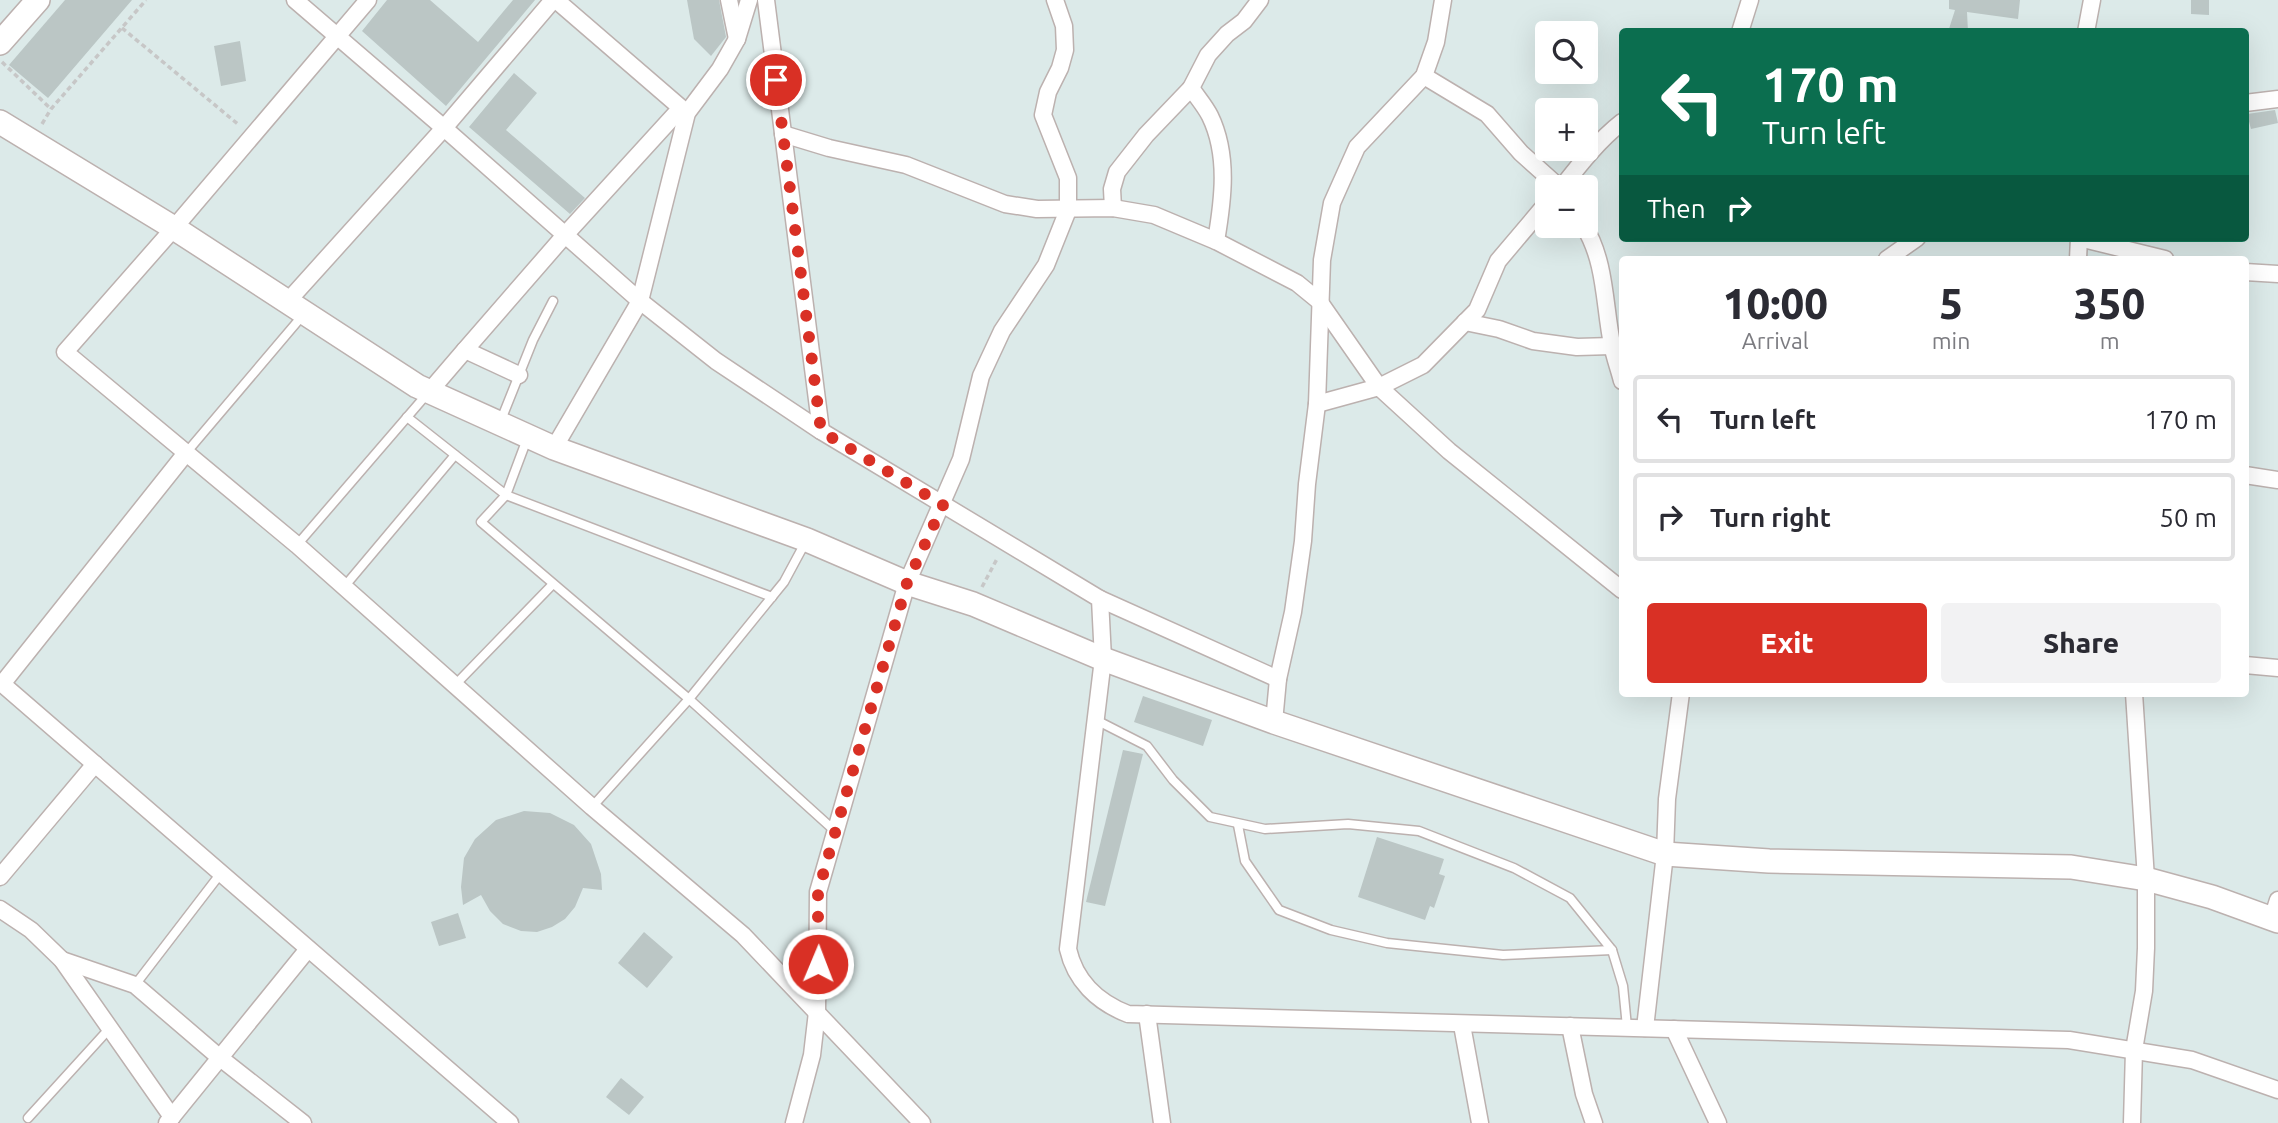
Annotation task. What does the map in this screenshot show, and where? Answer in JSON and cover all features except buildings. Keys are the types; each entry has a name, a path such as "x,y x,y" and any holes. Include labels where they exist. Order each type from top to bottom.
{"street":[{"path":"0,43 38,0"},
{"path":"295,0 640,301 716,361 821,431 1100,599 1279,679"},
{"path":"368,0 65,352 297,545 592,807 743,935 922,1123"},
{"path":"297,307 444,128 554,0 683,111"},
{"path":"729,0 737,39"},
{"path":"429,391 565,235 720,69 737,39 749,0"},
{"path":"766,0 821,431"},
{"path":"794,1123 812,1055 817,1013 818,892 907,583 961,459 981,376 1002,331 1046,265 1068,210 1069,178 1043,115 1048,92 1060,68 1065,50 1064,26 1055,0"},
{"path":"1113,208 1112,189 1117,173 1146,135 1191,88 1208,55 1244,20 1260,0"},
{"path":"1274,722 1304,541 1307,484 1317,404 1321,260 1332,203 1357,147 1424,76 1436,42 1443,0"},
{"path":"1741,28 1750,0"},
{"path":"2087,28 2092,0"},
{"path":"1424,76 1487,114 1521,153 1546,175"},
{"path":"1191,88 1209,113 1217,134 1223,171 1223,199 1216,242"},
{"path":"2249,103 2278,99"},
{"path":"554,448 640,301 683,111"},
{"path":"0,122 174,228 417,386 554,448 807,540 907,583 973,604 1103,659 1274,722 1665,854 1769,862 2071,867 2146,879 2276,914"},
{"path":"1570,175 1619,124"},
{"path":"783,134 829,148 906,165 1005,204 1037,209 1113,208 1154,215 1216,242 1297,283 1319,301 1379,387 1449,451 1619,588"},
{"path":"1317,404 1379,387 1423,365 1477,310 1498,261 1535,217"},
{"path":"1591,238 1602,270 1612,346 1619,370"},
{"path":"1891,256 1911,242"},
{"path":"2095,242 2153,256"},
{"path":"2249,272 2278,274"},
{"path":"1465,322 1499,329 1533,341 1577,347 1612,346"},
{"path":"465,350 519,375"},
{"path":"186,453 1,683 510,1123"},
{"path":"2249,475 2278,480"},
{"path":"1100,599 1103,659 1068,949 1072,967 1085,985 1114,1008 1128,1014 2069,1040 2192,1060 2278,1090"},
{"path":"2249,665 2278,668"},
{"path":"1644,1028 1665,854 1667,799 1680,697"},
{"path":"2132,1123 2134,1050 2144,991 2146,879 2134,697"},
{"path":"0,877 95,764"},
{"path":"0,909 32,930 62,961 169,1120 308,948"},
{"path":"62,961 135,985 219,1057 303,1123"},
{"path":"1147,1014 1162,1123"},
{"path":"1462,1025 1480,1123"},
{"path":"1570,1026 1584,1094 1594,1123"},
{"path":"1674,1029 1718,1123"}],"lane":[{"path":"500,424 553,301"},
{"path":"186,453 297,307"},
{"path":"297,545 429,391"},
{"path":"407,417 506,495 772,597"},
{"path":"528,436 506,495 481,522 689,699 836,832"},
{"path":"344,587 455,455"},
{"path":"592,807 689,699 772,597 784,582 807,540"},
{"path":"455,685 553,584"},
{"path":"1096,720 1147,746 1173,780 1210,817 1265,829 1348,824 1419,831 1514,868 1570,898 1612,950 1623,986 1627,1027"},
{"path":"1238,825 1245,862 1279,909 1331,930 1387,943 1503,955 1612,950"},
{"path":"135,985 221,873"},
{"path":"28,1118 109,1030"}],"path":[{"path":"32,141 51,109 146,0"},
{"path":"122,28 251,135"},
{"path":"0,60 51,109"},
{"path":"973,604 1005,542"}],"route":[{"path":"776,80 821,431 943,505 907,583 818,892 818,964"}]}
